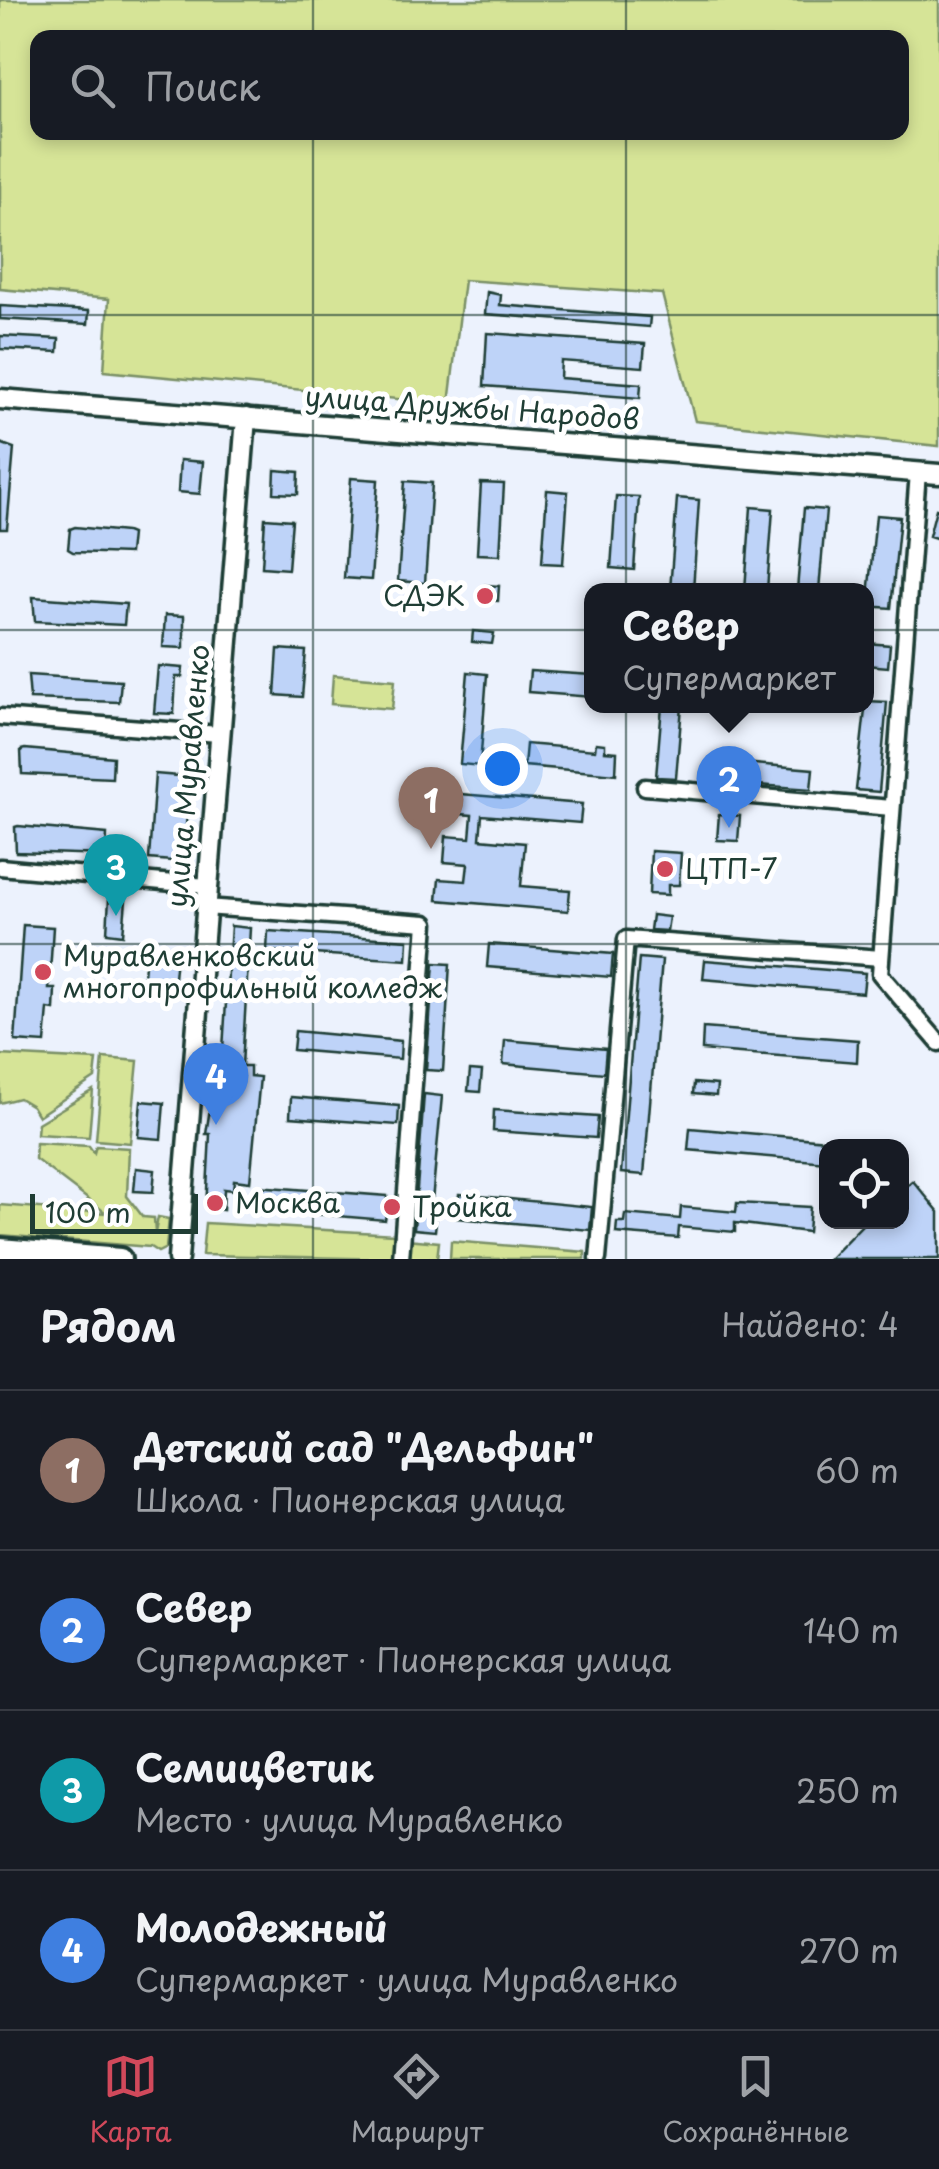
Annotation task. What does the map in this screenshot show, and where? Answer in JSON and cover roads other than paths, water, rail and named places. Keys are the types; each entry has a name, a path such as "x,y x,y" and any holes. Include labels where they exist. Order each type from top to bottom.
{"main road":[{"path":"0,1249 120,1259"}],"street":[{"name":"улица Дружбы Народов","path":"0,399 939,474"},
{"name":"улица Муравленко","path":"178,1259 246,418"},
{"path":"918,472 880,974 939,1043"},
{"path":"0,717 219,734"},
{"path":"644,787 892,808"},
{"path":"0,867 206,886"},
{"path":"205,907 426,923 401,1259"},
{"path":"598,1259 626,939 881,958"}],"place":[{"name":"СДЭК","path":"485,596"},
{"name":"Север","path":"729,828"},
{"name":"Детский сад \"Дельфин\"","path":"431,849"},
{"name":"ЦТП-7","path":"665,869"},
{"name":"Семицветик","path":"116,916"},
{"name":"Муравленковский многопрофильный колледж","path":"43,972"},
{"name":"Молодежный","path":"216,1125"},
{"name":"Москва","path":"215,1203"},
{"name":"Тройка","path":"392,1207"}]}
